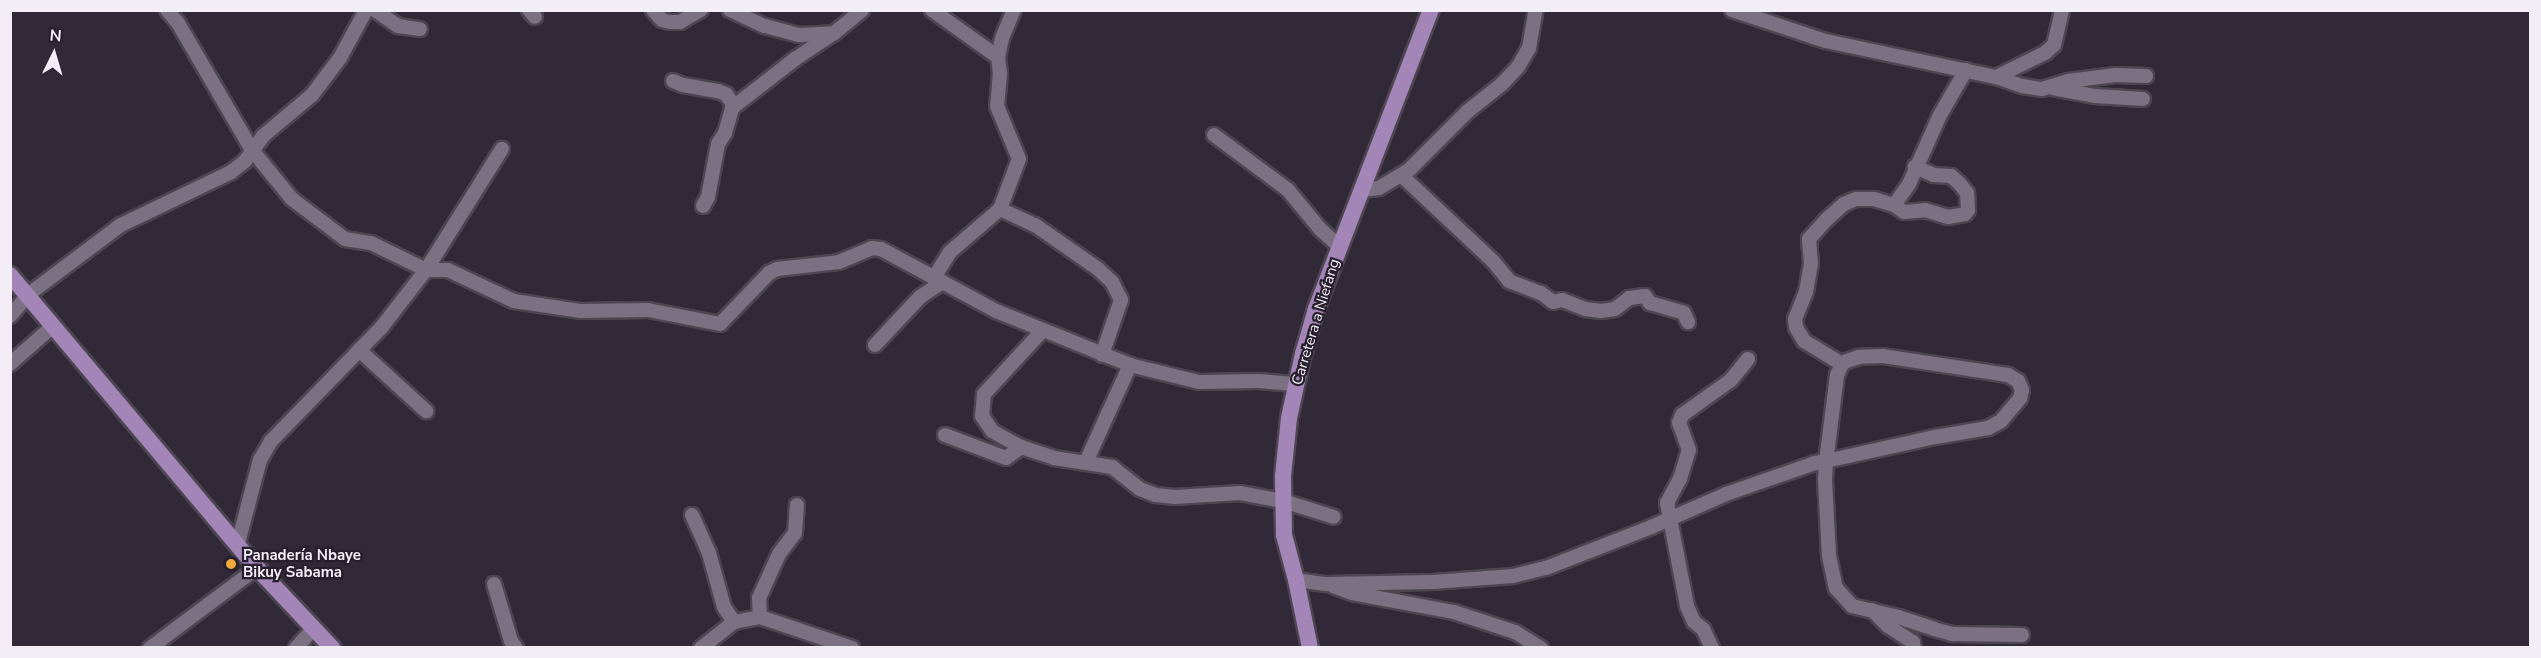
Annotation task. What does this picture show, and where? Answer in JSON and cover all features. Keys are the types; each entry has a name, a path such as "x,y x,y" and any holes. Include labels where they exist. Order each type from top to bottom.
{"main road":[{"name":"Carretera a Niefang","path":"1310,648 1284,536 1283,501 1289,418 1313,320 1339,246 1431,10"},
{"path":"10,274 257,568 332,648"}],"street":[{"path":"167,10 178,23 252,150 292,199 332,232 345,239 371,243 426,270 448,270 514,301 581,311 648,310 720,324 769,273 777,269 839,262 872,248 881,249 996,311 1130,365 1199,382 1258,381 1296,384"},
{"path":"10,316 29,294 121,225 231,172 246,161 263,136 312,95 340,58 366,10"},
{"path":"375,10 398,26 420,28"},
{"path":"652,10 662,20 670,22 680,22 701,10"},
{"path":"730,10 765,26 792,33 834,33"},
{"path":"703,206 708,197 718,144 725,133 734,106 862,10"},
{"path":"932,10 998,57"},
{"path":"875,345 938,280 950,252 1000,209 1019,159 997,106 1000,73 998,57 1002,38 1014,10"},
{"path":"1362,190 1379,188 1401,175 1518,68 1528,48 1536,10"},
{"path":"1732,10 1826,41 1966,70 2022,86 2051,88 2095,96 2143,99"},
{"path":"1996,77 2044,53 2054,45 2062,10"},
{"path":"1894,205 1909,184 1940,115 1966,70"},
{"path":"2051,88 2068,81 2116,75 2146,76"},
{"path":"673,81 726,94 734,106"},
{"path":"1214,135 1288,190 1320,229 1339,246"},
{"path":"238,543 260,460 271,441 359,350 426,270 502,149"},
{"path":"1842,364 1804,341 1796,327 1795,319 1806,292 1811,263 1809,239 1826,220 1856,199 1874,199 1894,205 1904,212 1925,210 1948,217 1965,214 1968,210 1967,193 1960,184 1951,176 1934,175 1915,167"},
{"path":"1401,175 1493,261 1509,280 1541,292 1553,302 1562,300 1585,309 1601,311 1615,309 1629,298 1645,296 1650,303 1684,314 1688,322"},
{"path":"1000,209 1035,225 1098,268 1112,282 1121,300 1102,355"},
{"path":"10,364 52,326"},
{"path":"1042,331 984,394 981,405 982,416 992,431 1021,447 1054,459 1112,467 1140,489 1156,495 1175,497 1240,493 1283,501 1334,517"},
{"path":"359,350 426,411"},
{"path":"1296,580 1326,584 1513,576 1546,568 1670,519 1726,494 1826,461 1988,428 2001,421 2020,398 2022,390 2018,381 2008,375 1912,358 1859,357 1842,364 1837,375 1826,461 1831,576 1842,597 1852,606 1953,634 2022,635"},
{"path":"1712,648 1703,629 1694,622 1687,606 1667,503 1680,479 1689,450 1679,423 1683,415 1731,380 1748,360"},
{"path":"1086,462 1130,365"},
{"path":"945,435 1006,458 1021,447"},
{"path":"760,617 759,598 779,554 795,533 797,505"},
{"path":"692,515 709,553 724,607 734,622"},
{"path":"150,648 257,568"},
{"path":"494,584 511,641 516,648"},
{"path":"1326,584 1352,593 1454,612 1515,633 1541,648"},
{"path":"1872,610 1888,626 1913,642 1914,648"},
{"path":"701,648 734,622 760,617 852,648"},
{"path":"296,648 313,629"}],"place":[{"name":"Panadería Nbaye Bikuy Sabama","path":"231,564"}]}
